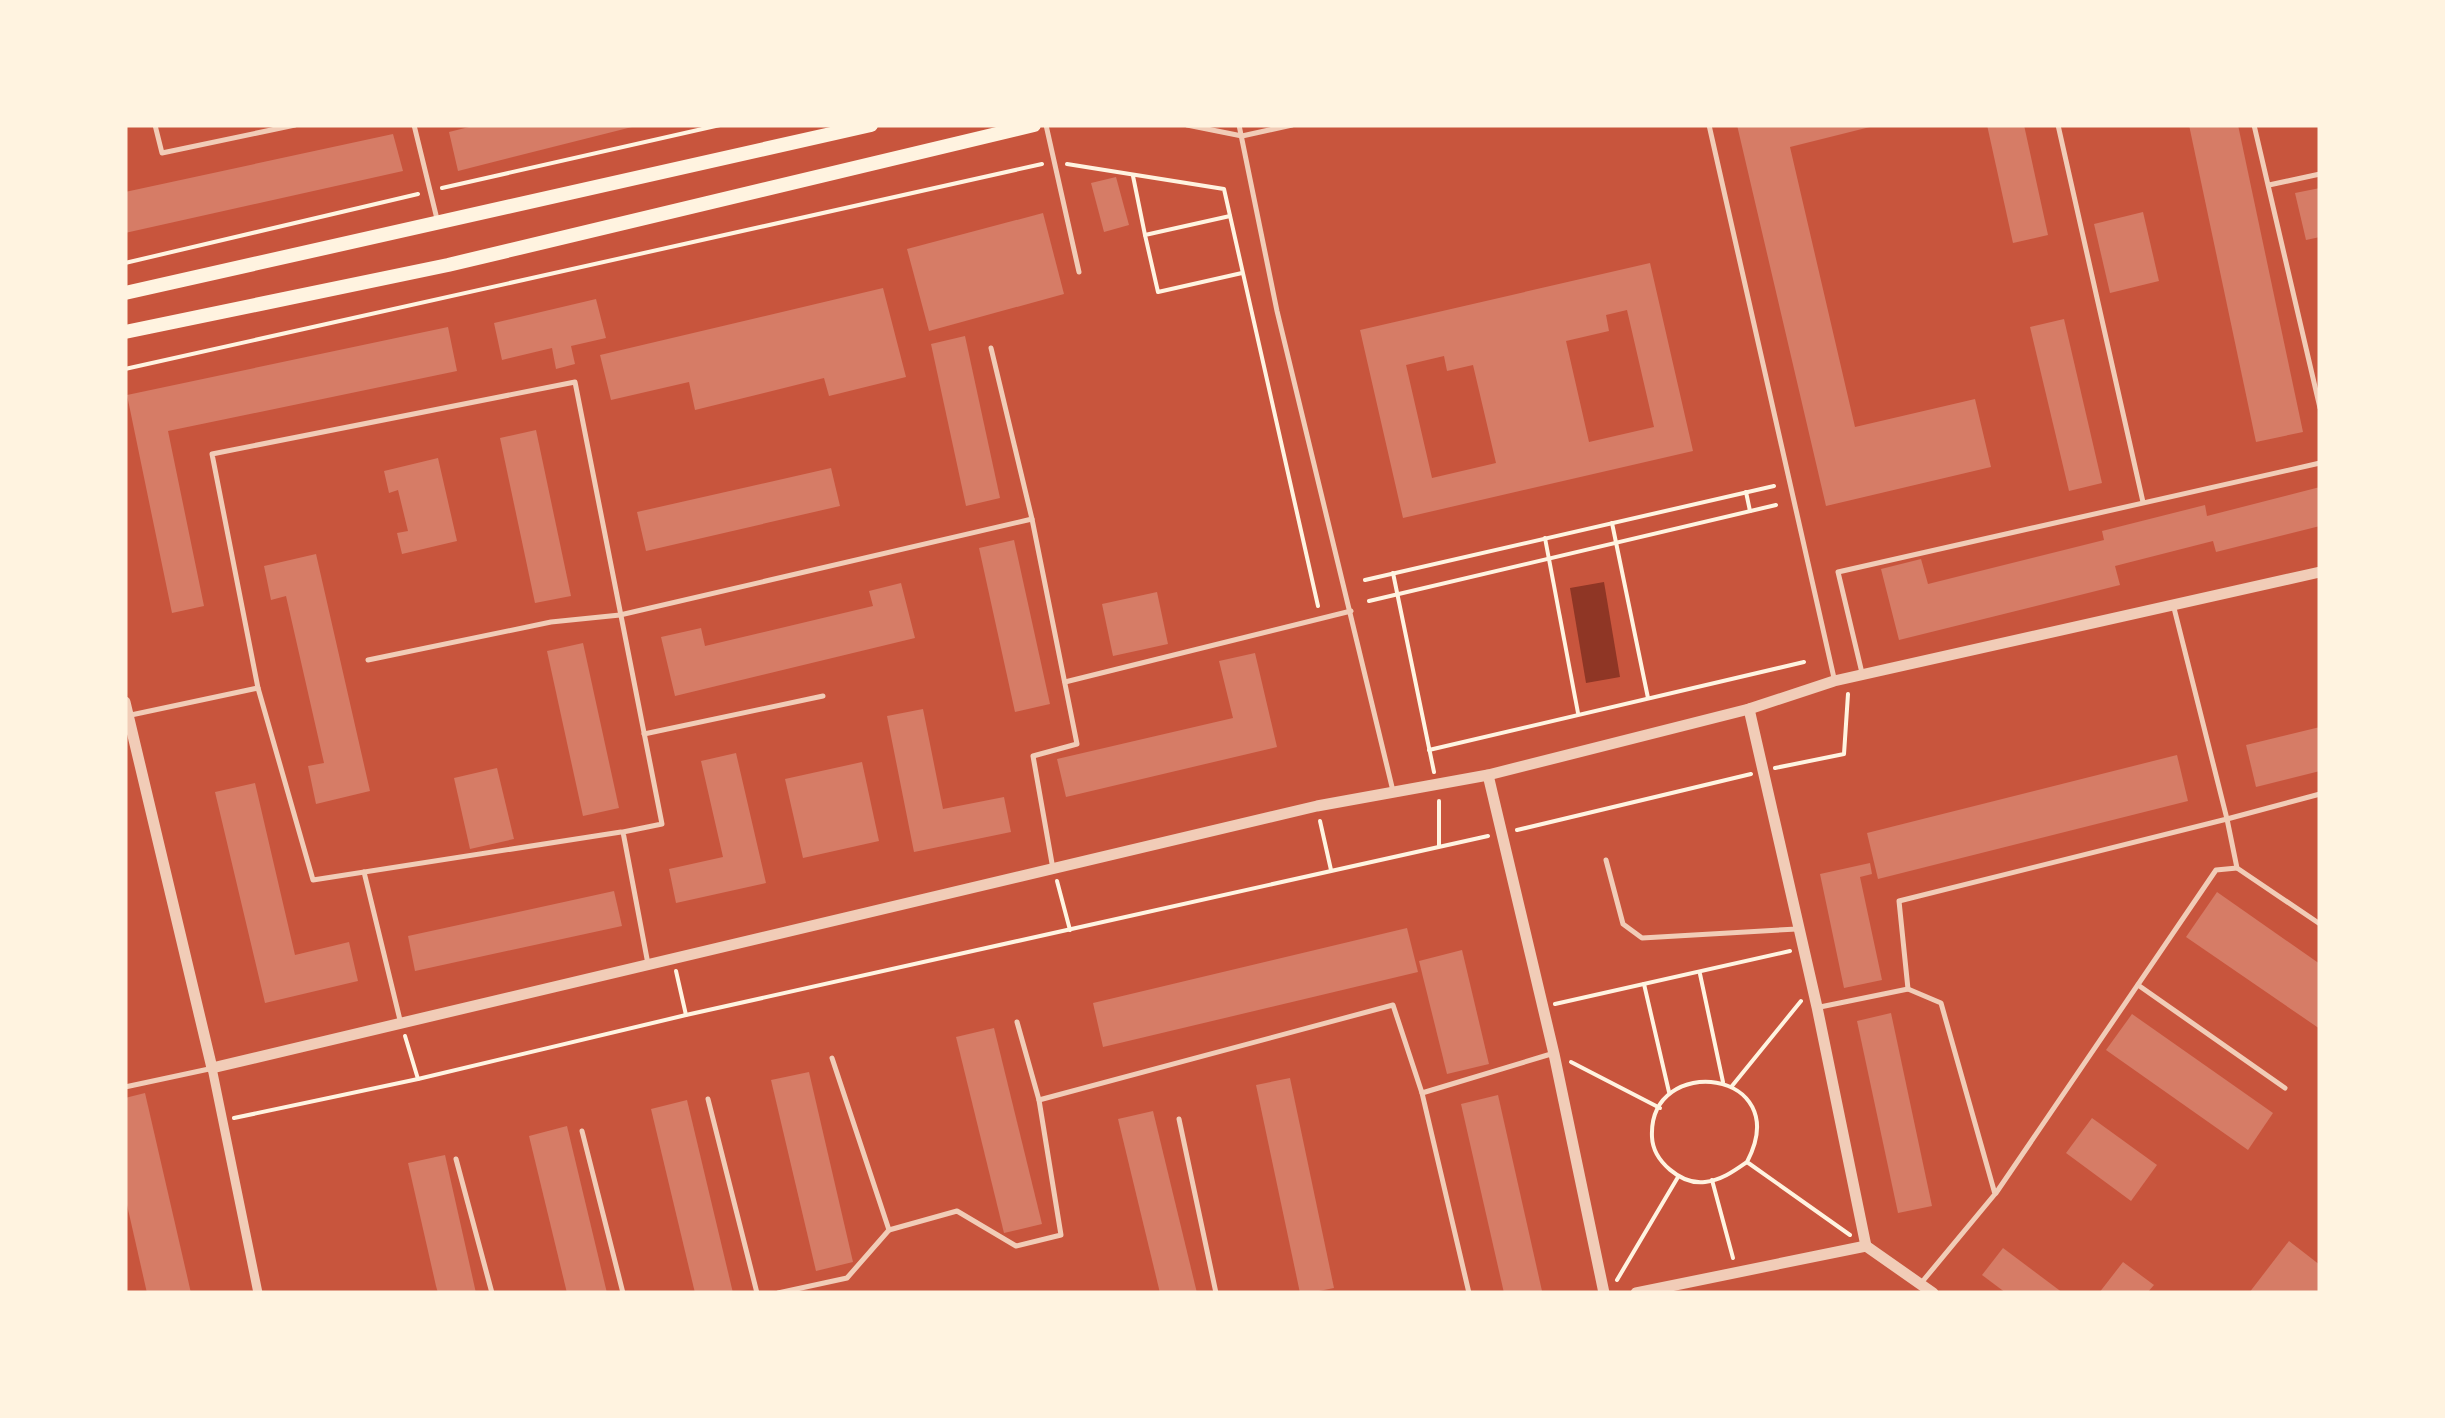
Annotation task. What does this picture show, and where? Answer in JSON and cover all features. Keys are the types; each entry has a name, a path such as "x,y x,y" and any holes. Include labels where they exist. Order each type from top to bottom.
{"main road":[{"path":"125,293 871,125"},
{"path":"125,332 448,265 1034,125"}],"street":[{"path":"212,1068 1316,806 1488,774 1749,709 1834,681 2320,572"},
{"path":"126,709 224,1120 258,1293"},
{"path":"1749,709 1813,986 1866,1246 1933,1293"},
{"path":"1488,774 1607,1293"},
{"path":"1636,1293 1866,1246"}],"lane":[{"path":"155,125 162,153 295,125"},
{"path":"414,125 438,224"},
{"path":"1046,125 1079,272"},
{"path":"1187,125 1242,136 1292,125"},
{"path":"1239,125 1276,311 1393,791"},
{"path":"1709,125 1834,681"},
{"path":"2058,125 2143,502"},
{"path":"2254,125 2320,408"},
{"path":"2268,186 2320,174"},
{"path":"991,348 1032,519 1077,744 1032,756 1053,869"},
{"path":"574,382 662,824 313,880 258,688 212,454 574,382"},
{"path":"1862,675 1838,572 2320,464"},
{"path":"368,660 550,622 620,615 1032,519"},
{"path":"2173,605 2237,868"},
{"path":"1065,682 1351,612"},
{"path":"126,709 258,688"},
{"path":"644,734 823,696"},
{"path":"1908,989 1899,901 2320,794"},
{"path":"622,832 648,964"},
{"path":"1606,860 1623,924 1642,938 1800,929"},
{"path":"1920,1284 1995,1194 2216,870 2237,868 2320,924"},
{"path":"364,872 401,1024"},
{"path":"2138,985 2285,1088"},
{"path":"1817,1007 1908,989 1941,1003 1995,1194"},
{"path":"1039,1100 1394,1005 1422,1094 1468,1293"},
{"path":"778,1293 847,1278 889,1230 957,1211 1016,1246 1062,1235 1039,1100 1016,1022"},
{"path":"1422,1094 1554,1054"},
{"path":"832,1058 889,1230"},
{"path":"125,1087 212,1068"},
{"path":"708,1098 757,1293"},
{"path":"1178,1120 1216,1293"},
{"path":"582,1131 623,1293"},
{"path":"456,1159 492,1293"}],"path":[{"path":"125,369 1055,162 1224,190 1321,619"},
{"path":"1132,174 1158,292 1242,273"},
{"path":"1146,235 1230,216"},
{"path":"1365,580 1774,486"},
{"path":"1746,492 1750,511"},
{"path":"1369,601 1776,505"},
{"path":"1612,523 1648,698"},
{"path":"1544,538 1578,713"},
{"path":"1393,573 1436,785 1439,846"},
{"path":"1429,750 1804,662"},
{"path":"224,1120 1844,754"},
{"path":"1316,806 1331,870"},
{"path":"1053,869 1070,930"},
{"path":"1543,1006 1804,947"},
{"path":"672,958 686,1015"},
{"path":"1700,972 1724,1082"},
{"path":"1644,984 1669,1092"},
{"path":"1732,1086 1813,986"},
{"path":"401,1024 418,1079"},
{"path":"1554,1054 1660,1108"},
{"path":"1696,1081 1724,1082 1744,1094 1758,1127 1756,1144 1747,1162 1724,1177 1702,1183 1678,1177 1661,1161 1652,1138 1660,1108 1669,1092 1696,1081"},
{"path":"1747,1162 1866,1246"},
{"path":"1607,1293 1678,1177"},
{"path":"1712,1180 1736,1272"}],"shaded area":[{"path":"1604,582 1620,677 1586,683 1570,588"}],"building":[{"path":"477,125 636,126 458,171 449,132"},
{"path":"1737,125 1878,125 1790,147 1855,427 1975,399 1991,467 1826,506"},
{"path":"1987,125 2024,125 2048,235 2013,243"},
{"path":"2189,125 2238,125 2303,432 2256,442"},
{"path":"393,134 403,171 125,233 125,192"},
{"path":"1116,177 1129,225 1104,232 1091,183"},
{"path":"2320,188 2320,237 2306,240 2295,193"},
{"path":"2143,212 2159,281 2110,293 2094,224"},
{"path":"1043,213 1064,294 929,331 907,249"},
{"path":"1650,263 1693,451 1403,518 1360,330","holes":["1627,310 1654,427 1589,442 1566,341 1609,331 1606,315","1444,356 1447,371 1473,365 1496,463 1432,478 1406,365"]},
{"path":"883,288 906,377 829,396 824,378 695,410 689,382 611,400 600,355"},
{"path":"596,299 606,338 571,346 575,364 556,369 552,348 502,360 494,323"},
{"path":"2064,319 2102,483 2069,491 2030,327"},
{"path":"448,327 457,371 168,431 204,606 172,613 127,395"},
{"path":"965,336 1000,498 966,506 931,344"},
{"path":"536,430 571,596 535,603 500,438"},
{"path":"438,458 457,541 402,554 397,533 408,531 398,490 389,493 384,471"},
{"path":"831,468 840,506 646,551 637,512"},
{"path":"2320,487 2320,526 2216,552 2213,541 2115,566 2120,585 1899,640 1881,569 1921,559 1928,584 2104,540 2102,531 2205,505 2207,516"},
{"path":"1014,540 1050,704 1015,712 979,548"},
{"path":"316,554 370,791 316,804 308,766 324,763 286,596 271,600 264,566"},
{"path":"901,583 915,638 675,696 661,637 701,628 705,646 873,606 869,591"},
{"path":"1157,592 1168,644 1113,656 1102,604"},
{"path":"583,643 619,808 583,816 547,651"},
{"path":"1255,653 1277,747 1066,797 1057,759 1233,718 1219,661"},
{"path":"923,709 943,809 1004,797 1011,832 914,852 887,716"},
{"path":"2320,727 2320,771 2256,787 2246,745"},
{"path":"736,753 766,883 676,903 669,869 723,857 701,761"},
{"path":"2177,755 2188,801 1878,879 1867,833"},
{"path":"862,762 879,841 803,858 785,779"},
{"path":"497,768 514,839 470,849 454,778"},
{"path":"255,783 295,955 349,942 358,981 265,1003 215,792"},
{"path":"1870,863 1872,874 1860,877 1882,980 1844,988 1820,874"},
{"path":"614,891 622,926 415,971 408,936"},
{"path":"2217,892 2320,964 2320,1029 2186,937"},
{"path":"1407,928 1418,972 1103,1047 1093,1003"},
{"path":"1462,950 1489,1064 1447,1074 1419,961"},
{"path":"1891,1013 1932,1206 1898,1213 1857,1021"},
{"path":"2132,1014 2273,1113 2248,1150 2106,1050"},
{"path":"994,1028 1042,1224 1004,1233 956,1037"},
{"path":"809,1072 853,1262 816,1271 771,1080"},
{"path":"1290,1078 1334,1288 1309,1293 1300,1293 1256,1085"},
{"path":"145,1093 191,1293 147,1293 125,1196 125,1098"},
{"path":"1498,1095 1542,1291 1533,1293 1504,1293 1461,1104"},
{"path":"687,1100 733,1293 695,1293 651,1109"},
{"path":"1153,1111 1197,1293 1160,1293 1118,1119"},
{"path":"2092,1118 2157,1165 2131,1201 2066,1153"},
{"path":"567,1126 607,1293 567,1293 529,1136"},
{"path":"445,1155 476,1293 438,1293 408,1163"},
{"path":"2289,1241 2320,1265 2320,1293 2249,1293"},
{"path":"2003,1248 2063,1293 2006,1293 1982,1275"},
{"path":"2123,1262 2154,1285 2147,1293 2099,1293"}]}
